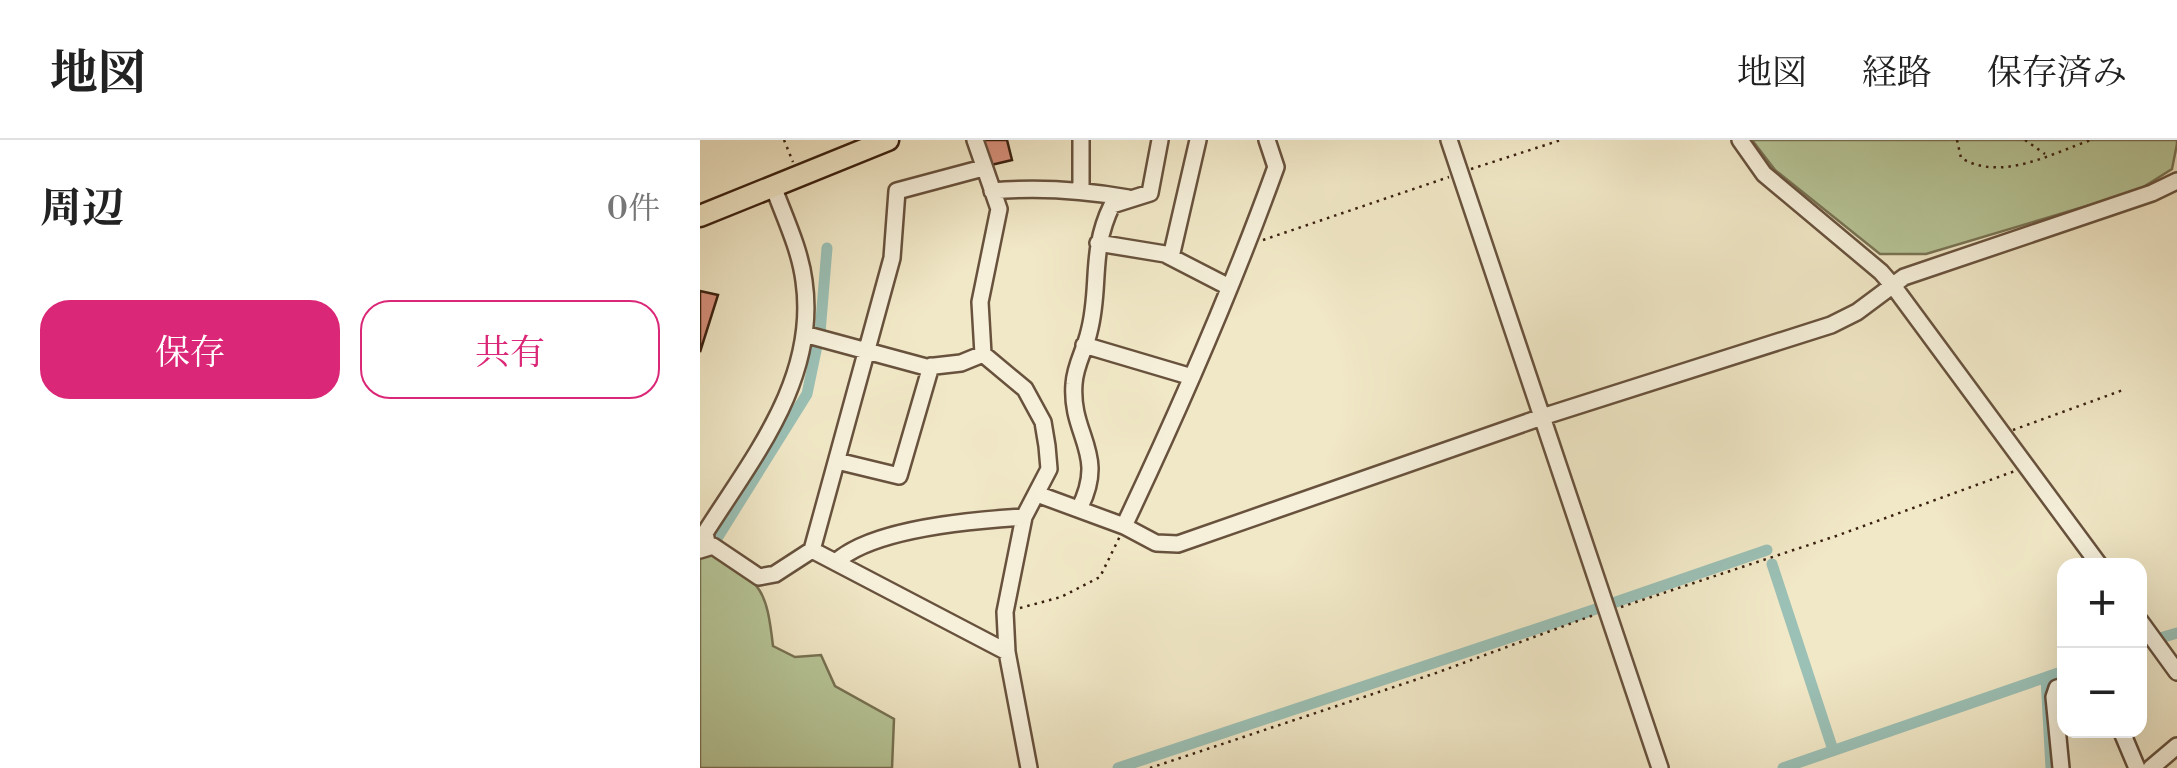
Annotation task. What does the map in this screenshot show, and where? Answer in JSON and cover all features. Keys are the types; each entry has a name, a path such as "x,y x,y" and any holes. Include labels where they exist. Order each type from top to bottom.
{"main road":[{"path":"700,216 888,140"}],"street":[{"path":"975,140 999,209 980,302 983,354 1025,389 1043,422 1049,469 1024,518 1005,612 1006,652 1029,768"},
{"path":"1081,140 1081,192"},
{"path":"1079,509 1090,488 1090,454 1074,408 1074,382 1090,332 1100,228 1112,205 1150,193 1160,140"},
{"path":"1170,256 1198,140"},
{"path":"1124,526 1248,246 1276,166 1267,140"},
{"path":"1449,140 1660,768"},
{"path":"1740,140 1764,174 1881,272 2094,558"},
{"path":"772,186 804,280 802,360 783,408 706,533 704,549 713,546 758,577 775,574 812,550 892,258 897,191 984,168"},
{"path":"1037,494 1124,526 1156,543 1178,544 1542,417 1830,325 1894,288 1904,277 2152,194 2177,181"},
{"path":"992,192 1027,188 1132,199"},
{"path":"1098,243 1170,256 1229,287"},
{"path":"804,334 931,366 983,354"},
{"path":"1084,345 1192,376"},
{"path":"837,461 899,476 931,366"},
{"path":"836,562 850,550 877,540 980,519 1024,518"},
{"path":"812,550 1006,652"},
{"path":"2147,631 2177,672"},
{"path":"2057,688 2054,697 2057,727"},
{"path":"2058,738 2061,768"},
{"path":"2125,738 2138,768"},
{"path":"2151,768 2177,746"}],"path":[{"path":"784,140 799,176"},
{"path":"1248,246 1561,140"},
{"path":"1956,140 1961,158 1976,167 1994,170 2092,140"},
{"path":"2025,140 2046,155"},
{"path":"2002,435 2123,390"},
{"path":"1150,768 1836,536 2025,466"},
{"path":"1005,612 1060,597 1100,577 1124,526"}],"green space":[{"path":"1752,140 2177,140 2177,144 2172,169 2137,191 1926,254 1880,254 1775,170"},
{"path":"712,552 758,588 764,598 773,646 795,657 821,655 835,686 894,719 892,768 700,768 700,555"}],"building":[{"path":"982,140 1007,140 1012,160 987,166"},
{"path":"700,291 718,295 700,352"}],"waterway":[{"path":"820,333 827,248"},
{"path":"716,540 807,394 817,346"},
{"path":"1613,603 1767,550"},
{"path":"1772,564 1833,750"},
{"path":"1118,768 1599,608"},
{"path":"2147,642 2177,633"},
{"path":"1783,768 2057,673"},
{"path":"2046,678 2051,768"}]}
